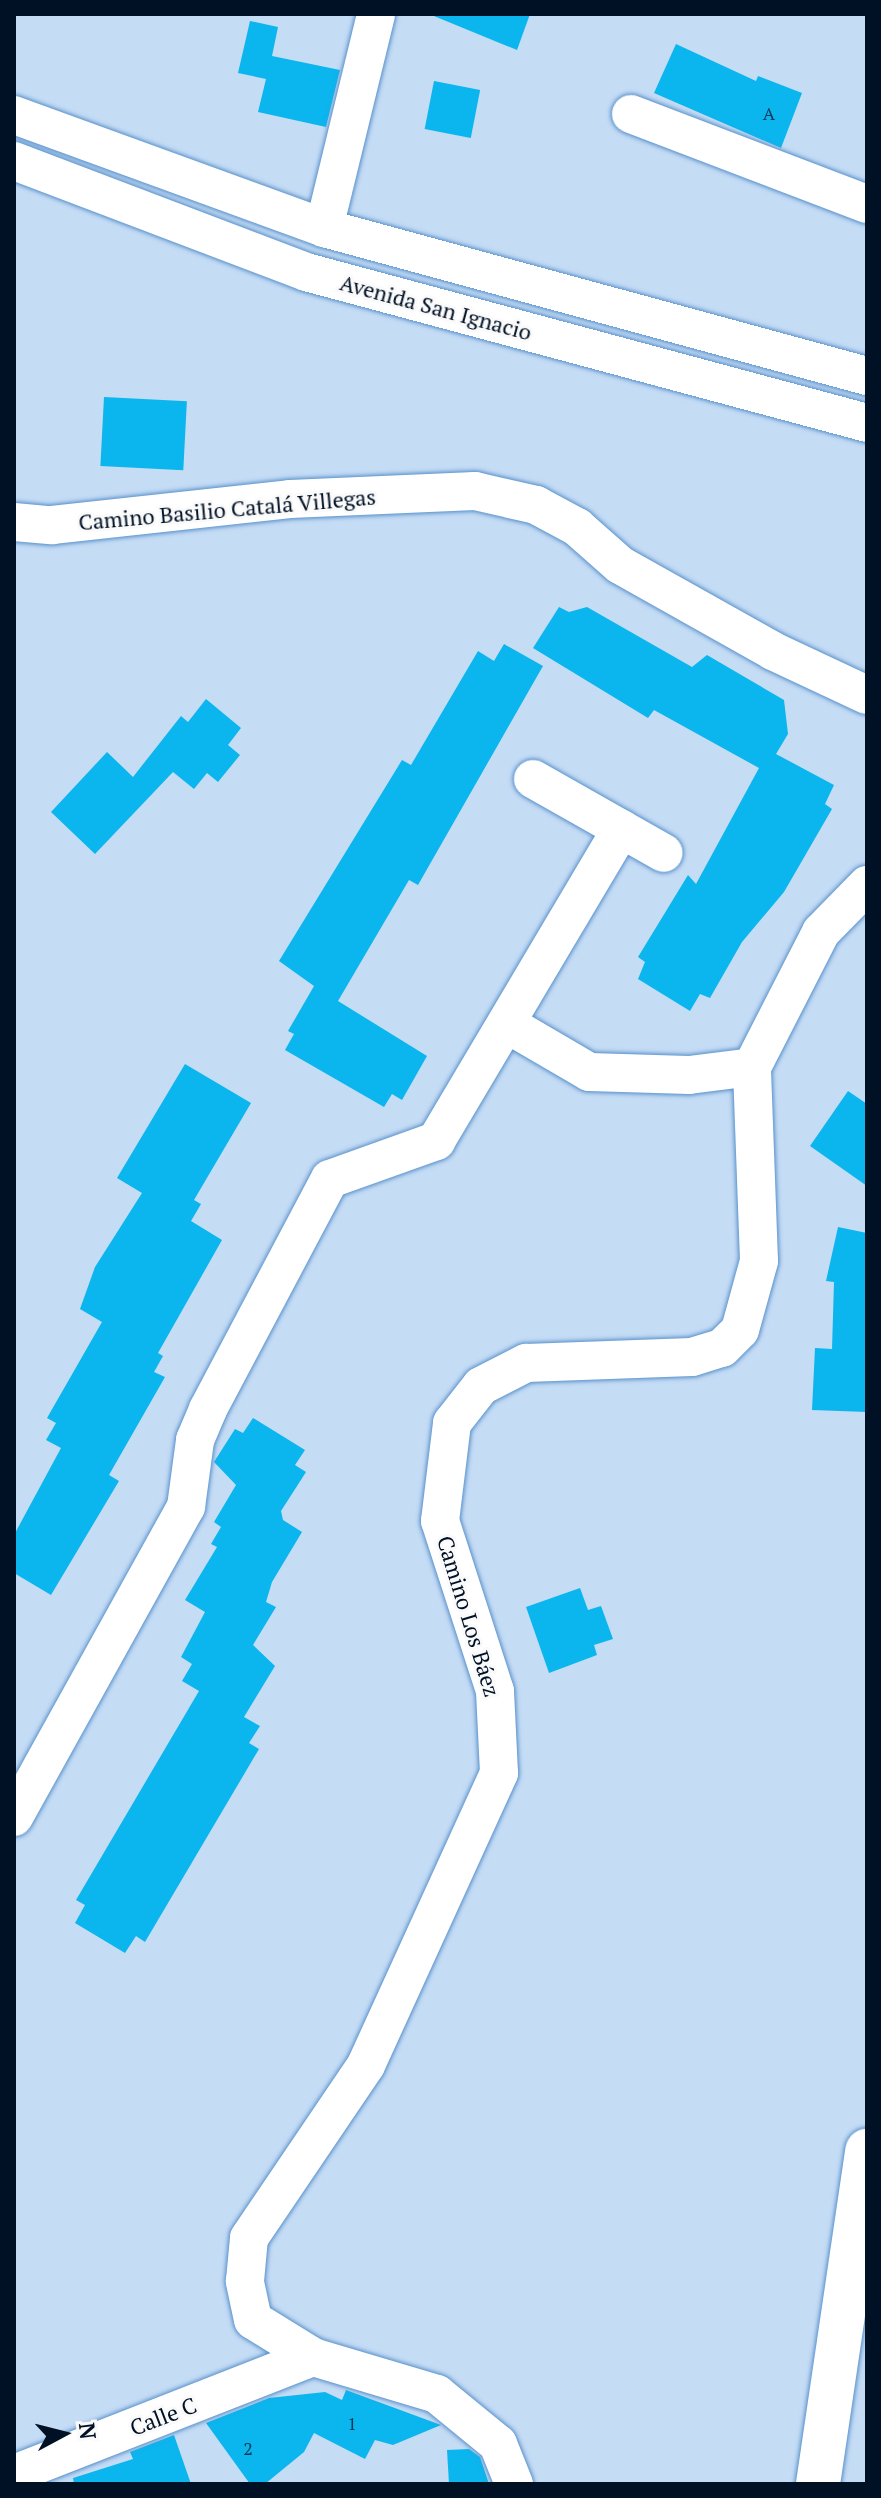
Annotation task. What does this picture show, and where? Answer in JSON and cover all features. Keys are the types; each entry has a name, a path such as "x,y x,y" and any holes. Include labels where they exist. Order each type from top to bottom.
{"main road":[{"path":"818,2484 867,2151"}],"street":[{"path":"324,228 376,14"},
{"path":"631,114 867,204"},
{"path":"14,115 324,228 867,376"},
{"name":"Avenida San Ignacio","path":"14,161 306,272 867,423"},
{"name":"Camino Basilio Catalá Villegas","path":"14,522 52,525 290,499 475,491 536,505 577,527 634,573 773,651 867,695"},
{"path":"533,779 664,853"},
{"path":"14,1817 186,1507 195,1440 208,1409 330,1179 436,1141 621,829"},
{"name":"Camino Los Báez","path":"514,2484 498,2444 437,2394 313,2357 253,2320 245,2281 249,2238 366,2065 499,1773 495,1691 440,1521 452,1423 481,1386 526,1363 692,1357 722,1348 740,1330 759,1261 752,1067 821,932 867,885"},
{"path":"507,1024 589,1072 689,1075 752,1067"},
{"name":"Calle C","path":"14,2474 313,2357"}],"building":[{"path":"429,14 530,14 517,50"},
{"path":"250,21 278,27 272,56 340,70 326,127 258,112 266,79 238,73"},
{"path":"676,44 756,81 758,76 802,93 781,148 654,93"},
{"path":"434,81 480,90 471,138 425,129"},
{"path":"104,397 187,401 183,470 100,466"},
{"path":"559,607 569,612 587,607 692,667 707,655 784,700 788,734 776,754 834,785 825,804 832,809 784,892 742,942 710,998 700,994 690,1011 638,979 645,962 638,957 688,875 696,884 759,768 654,710 648,718 533,648"},
{"path":"504,644 543,666 418,885 409,880 338,1001 427,1056 402,1100 392,1094 384,1107 285,1050 294,1034 288,1031 314,986 279,961 402,760 411,765 478,651 494,661"},
{"path":"206,699 241,728 228,745 240,755 218,782 207,773 194,789 173,772 95,854 51,812 107,752 133,777 181,716 188,722"},
{"path":"185,1064 251,1103 194,1200 201,1204 191,1221 222,1240 158,1353 163,1356 154,1372 165,1377 109,1475 119,1481 51,1595 14,1573 14,1535 61,1448 46,1440 56,1423 47,1418 102,1322 80,1309 95,1267 142,1193 117,1178"},
{"path":"848,1091 867,1104 867,1186 810,1146"},
{"path":"838,1227 867,1233 867,1412 812,1410 815,1348 832,1349 834,1282 826,1281"},
{"path":"253,1418 305,1450 295,1465 306,1472 281,1511 283,1520 302,1532 272,1582 266,1602 276,1607 253,1645 275,1666 244,1717 260,1726 249,1743 259,1749 145,1942 136,1936 125,1953 75,1923 85,1905 76,1900 199,1691 182,1681 192,1664 181,1657 205,1612 185,1600 217,1547 211,1544 221,1527 214,1522 236,1485 214,1462 235,1429 243,1433"},
{"path":"580,1588 588,1610 601,1606 613,1639 594,1645 597,1655 549,1673 526,1607"},
{"path":"346,2390 441,2425 393,2445 375,2440 365,2459 314,2433 304,2452 265,2484 250,2484 206,2423 269,2398 325,2392 342,2400"},
{"path":"174,2435 191,2484 74,2484 73,2478 133,2459 130,2452"},
{"path":"469,2449 480,2457 489,2484 449,2484 447,2450"}]}
